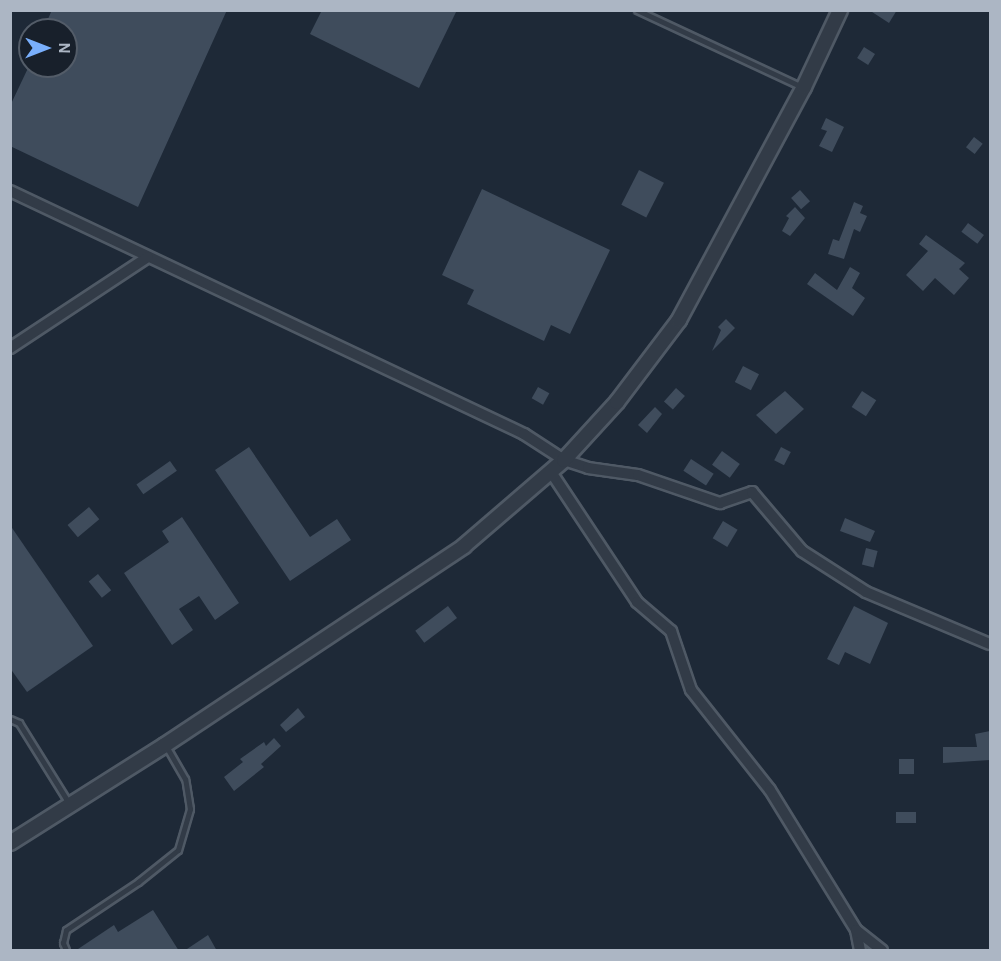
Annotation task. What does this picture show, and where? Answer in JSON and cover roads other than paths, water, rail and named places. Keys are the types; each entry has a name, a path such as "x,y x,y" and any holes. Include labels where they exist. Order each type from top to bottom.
{"street":[{"path":"10,843 165,745 464,546 564,460 617,402 680,320 804,87 840,10"},
{"path":"10,191 524,434 564,460 588,468 638,475 720,503 752,492 802,551 867,592 990,644"},
{"path":"10,348 148,257"},
{"path":"551,472 637,602 671,631 691,690 770,790 856,930 882,951"},
{"path":"856,930 860,951"}],"lane":[{"path":"637,10 804,87"},
{"path":"10,719 18,723 70,805"},
{"path":"66,951 63,943 66,930 138,882 178,850 190,808 185,779 165,745"}]}
